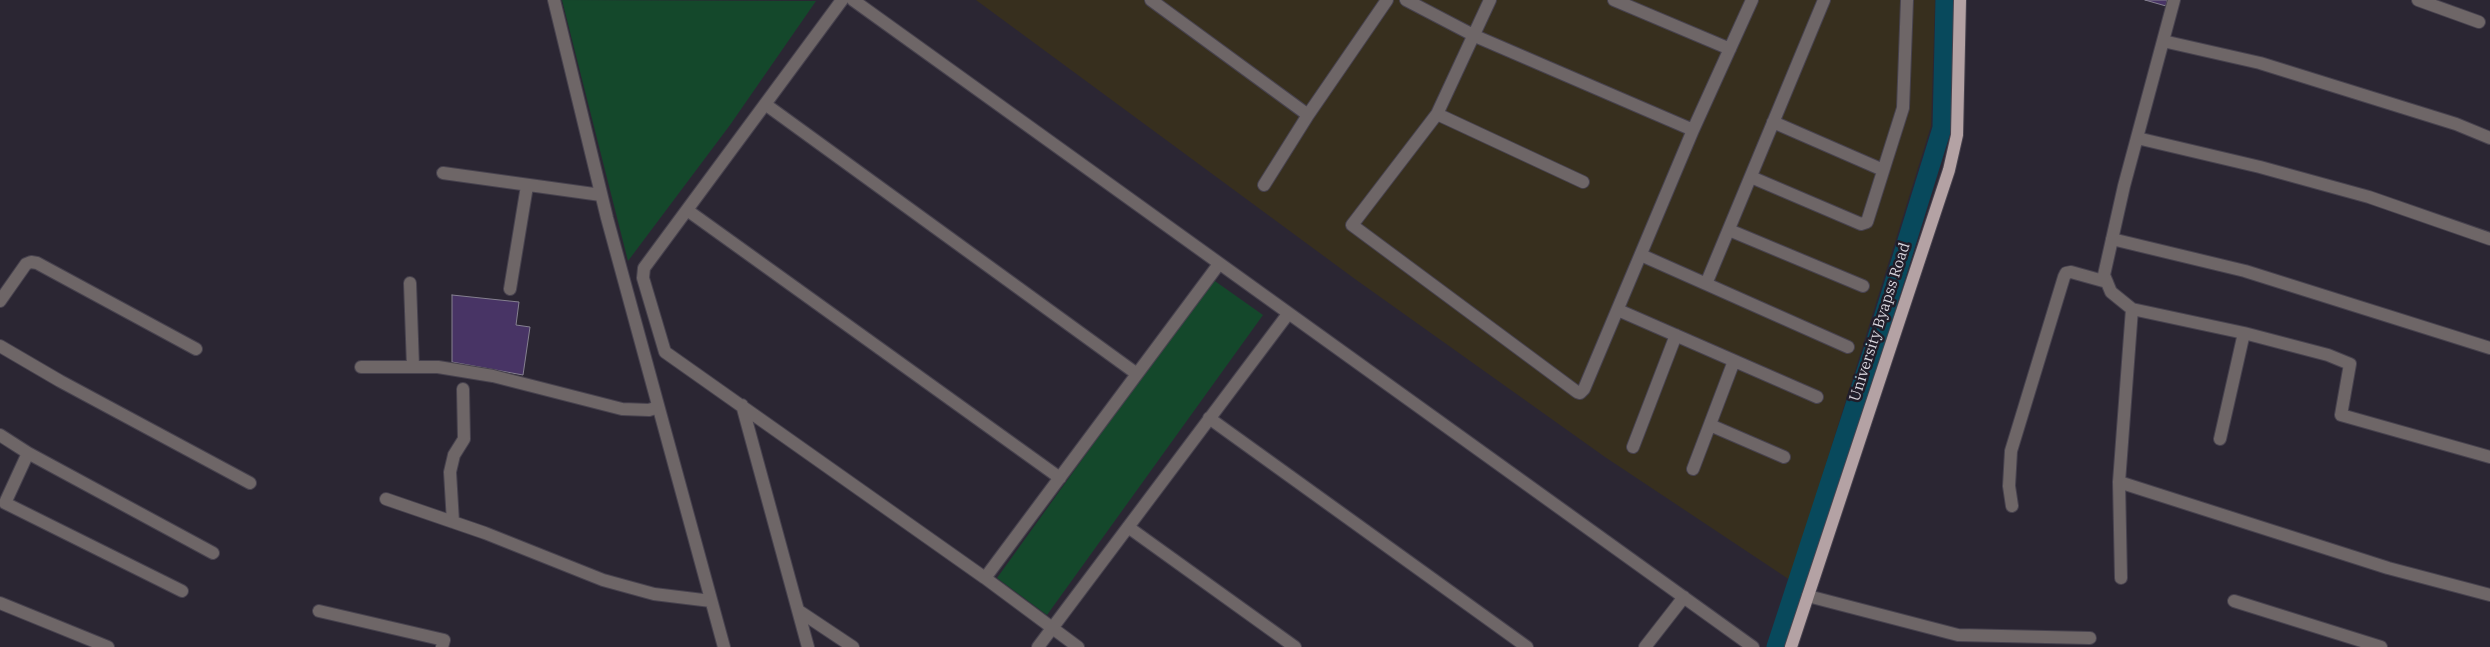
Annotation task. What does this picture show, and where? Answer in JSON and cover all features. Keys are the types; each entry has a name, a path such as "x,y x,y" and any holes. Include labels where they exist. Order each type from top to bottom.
{"main road":[{"name":"University Byapss Road","path":"1791,647 1949,170 1957,135 1960,0"}],"street":[{"path":"554,0 601,195 724,647"},
{"path":"842,0 644,268 643,278 664,352 742,405 985,578 1078,647"},
{"path":"854,0 1288,314 1754,647"},
{"path":"1151,0 1308,115"},
{"path":"1264,185 1308,115 1387,0"},
{"path":"1406,0 1475,36 1693,130"},
{"path":"1490,0 1475,36 1437,114 1352,225 1577,392 1584,389 1693,130 1752,0"},
{"path":"1614,0 1730,48"},
{"path":"1706,284 1824,0"},
{"path":"1751,177 1862,224 1867,222 1902,108 1907,0"},
{"path":"2174,0 2137,138 2104,275 2111,292 2132,309 2244,333 2328,355 2350,364 2341,416 2490,457"},
{"path":"2418,0 2479,22"},
{"path":"2163,41 2260,63 2456,124 2490,138"},
{"path":"765,104 1137,374"},
{"path":"1437,114 1583,182"},
{"path":"1773,122 1883,170"},
{"path":"2137,138 2260,167 2369,197 2490,239"},
{"path":"443,173 601,195"},
{"path":"510,289 527,186"},
{"path":"686,210 1060,478"},
{"path":"1729,230 1863,286"},
{"path":"2112,239 2245,270 2490,348"},
{"path":"1641,255 1848,347"},
{"path":"0,301 26,264 31,262 38,263 196,348"},
{"path":"985,578 1219,264"},
{"path":"2012,506 2009,486 2011,451 2064,277 2066,273 2071,272 2107,282"},
{"path":"410,283 413,367"},
{"path":"2121,578 2119,482 2132,309"},
{"path":"1618,310 1817,397"},
{"path":"1038,647 1288,314"},
{"path":"2220,439 2244,333"},
{"path":"1633,447 1676,335"},
{"path":"0,346 60,381 250,483"},
{"path":"1693,469 1734,361"},
{"path":"360,367 438,367 493,376 622,409 649,410 658,407"},
{"path":"452,522 450,472 454,455 464,439 463,389"},
{"path":"742,405 808,647"},
{"path":"1209,418 1527,647"},
{"path":"1710,425 1784,457"},
{"path":"0,436 214,553"},
{"path":"28,453 5,503 182,591"},
{"path":"2119,482 2388,568 2490,595"},
{"path":"386,499 452,522 603,580 654,594 712,601"},
{"path":"1128,527 1295,647"},
{"path":"1808,596 1958,635 2090,638"},
{"path":"1645,647 1684,597"},
{"path":"2234,601 2381,647"},
{"path":"0,603 108,647"},
{"path":"319,611 444,640 442,647"},
{"path":"799,611 854,647"}],"shaded area":[{"path":"976,0 1935,0 1931,126 1790,580 1605,457 1355,279"}],"green space":[{"path":"562,0 816,1 730,125 628,261"},
{"path":"1212,279 1263,315 1047,615 997,578"}],"building":[{"path":"2145,0 2167,0 2166,6"},
{"path":"452,295 519,302 516,325 530,327 523,375 452,362"}],"waterway":[{"path":"1776,647 1875,344 1942,128 1945,0"}]}
